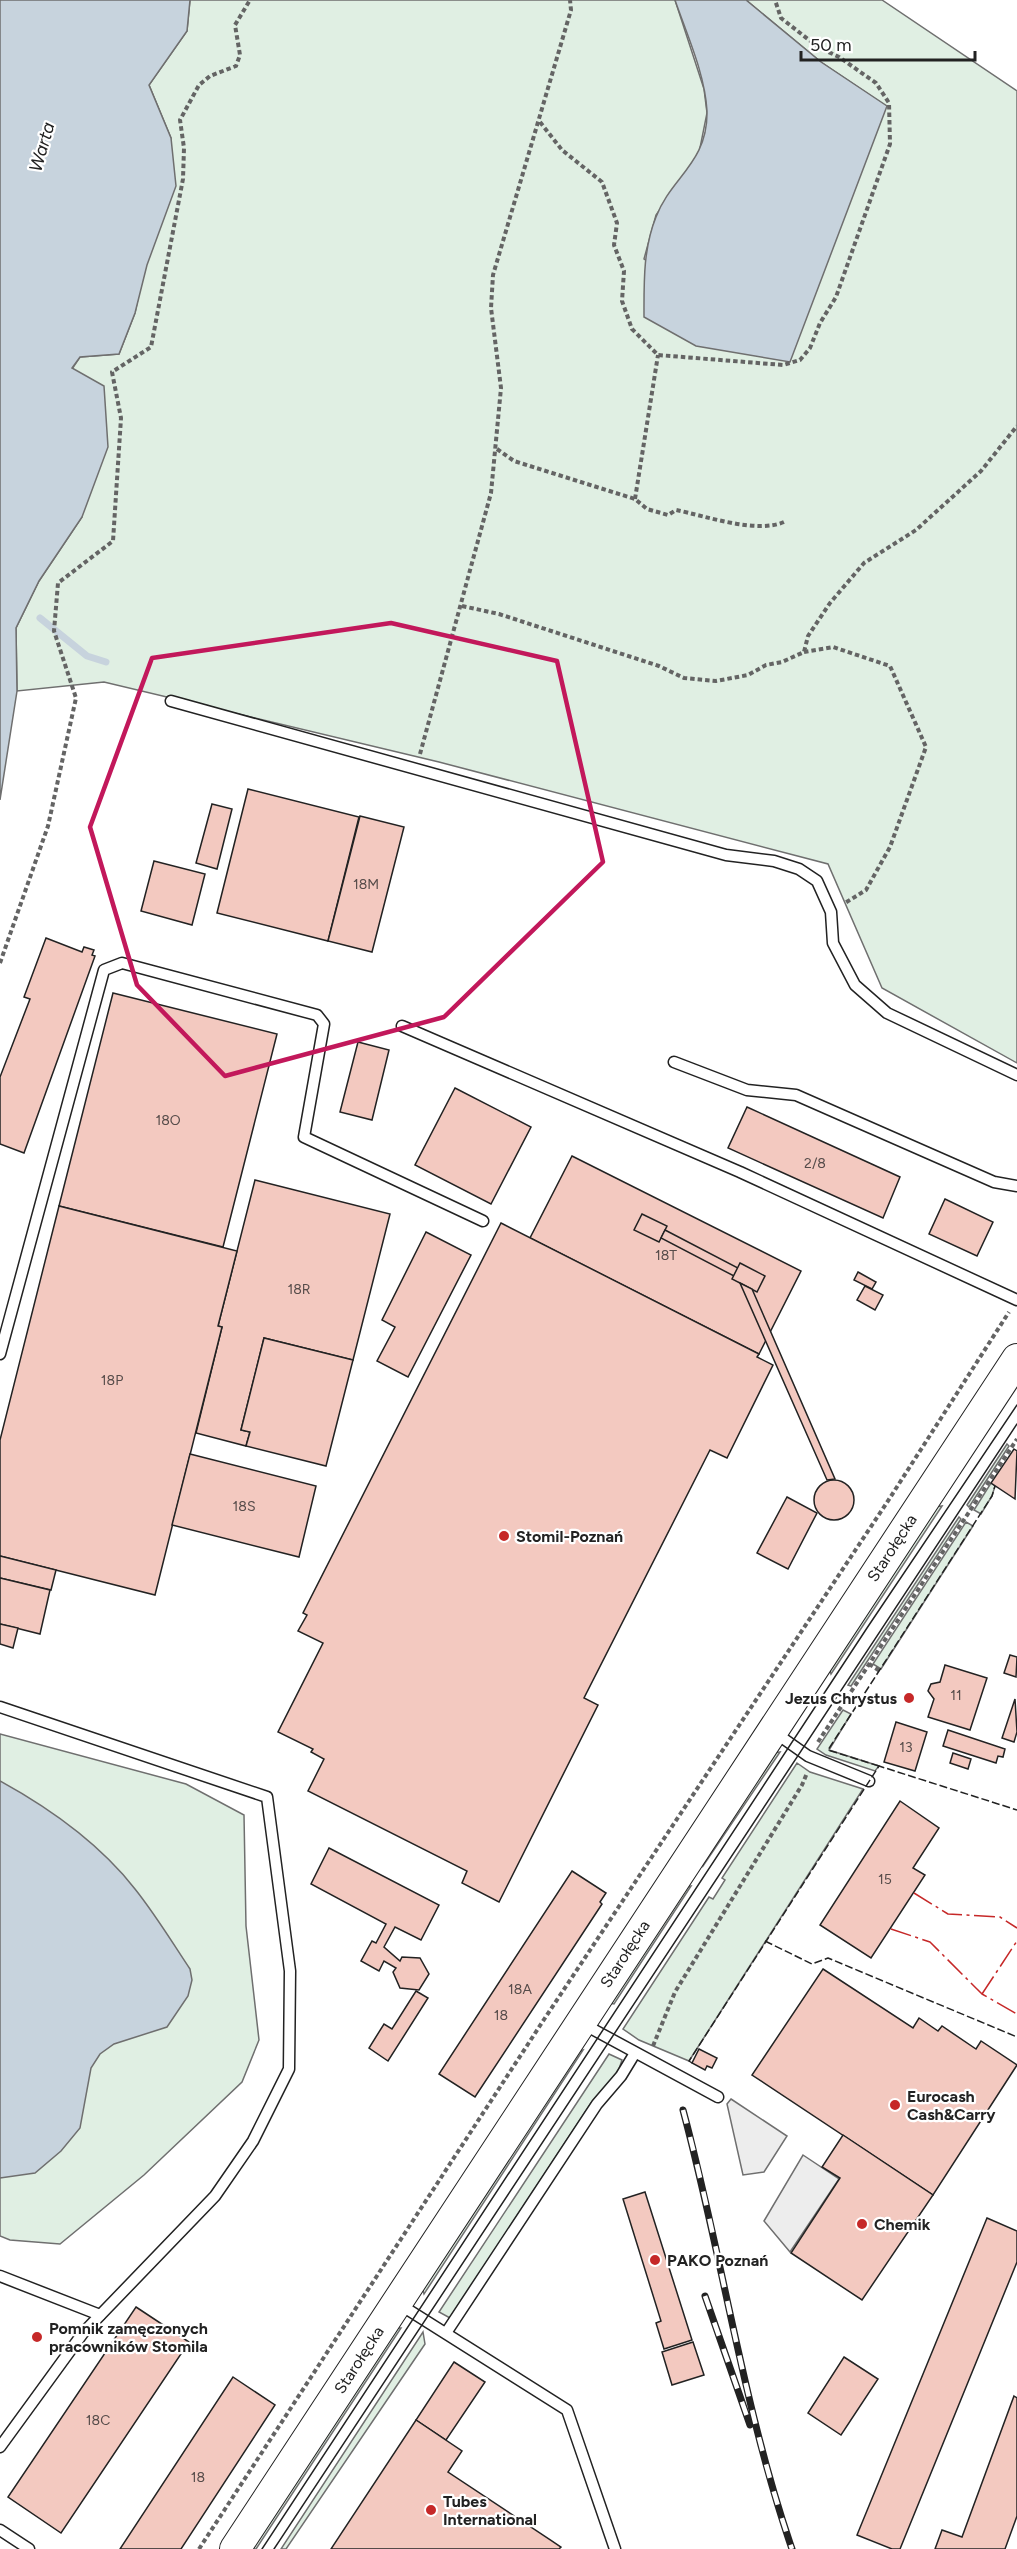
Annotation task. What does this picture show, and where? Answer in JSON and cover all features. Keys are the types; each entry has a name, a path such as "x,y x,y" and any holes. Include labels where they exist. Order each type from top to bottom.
{"street":[{"name":"Starołęcka","path":"235,2549 771,1730 1017,1359"}],"lane":[{"path":"171,701 416,767 726,855 774,861 799,869 817,881 831,912 833,944 855,985 886,1013 1017,1075"},
{"path":"0,1354 104,970 122,963 317,1015 324,1024 304,1137 483,1221"},
{"path":"402,1026 740,1172 1016,1300"},
{"path":"674,1062 747,1090 796,1095 994,1182 1017,1186"},
{"path":"0,1707 267,1797 290,1971 289,2069 253,2141 215,2196 82,2333 0,2447"},
{"path":"771,1730 808,1756 869,1780"},
{"path":"580,2022 718,2097"},
{"path":"446,2333 597,2104 621,2076 635,2053"},
{"path":"0,2276 100,2315"},
{"path":"397,2302 567,2410 615,2549"},
{"path":"0,2530 29,2549"}],"path":[{"path":"0,963 48,826 76,698 54,631 58,583 113,541 121,418 112,372 150,347 183,179 184,148 180,120 199,85 210,76 236,66 240,55 236,25 250,0"},
{"path":"416,767 462,606 491,493 497,449 501,388 491,308 493,275 540,122 571,10 570,0"},
{"path":"540,122 562,150 602,182 617,223 614,245 624,271 622,302 632,329 658,355 783,365 800,360 810,348 820,323 836,297 890,144 889,103 876,83 839,57 818,47 781,18 775,0"},
{"path":"635,499 658,355"},
{"path":"804,652 808,636 830,603 864,563 916,530 981,471 1017,426"},
{"path":"497,449 514,461 635,499 647,509 668,515 676,510 760,527 774,527 786,521"},
{"path":"462,606 499,614 659,666 684,678 716,681 748,675 766,665 783,662 804,652 833,646 890,666 926,747 890,847 876,873 866,890 831,912"},
{"path":"199,2549 545,2018 899,1485 1016,1300"},
{"path":"646,2059 675,1992 802,1785 808,1756 1017,1439"},
{"path":"869,1664 880,1671"}],"highlighted area":[{"path":"391,623 557,661 603,862 444,1017 225,1076 137,985 90,827 152,658"}],"green space":[{"path":"190,0 675,0 704,89 707,113 699,153 656,215 644,259 789,362 886,106 821,62 746,0 882,0 1017,91 1017,1063 882,988 828,864 439,762 104,682 17,691 16,628 39,581 82,517 72,369 80,357 119,354 135,313 171,138 149,85 187,31"},
{"path":"1007,1444 1009,1446 969,1507 967,1505"},
{"path":"991,1483 995,1486 992,1496 981,1514 974,1510"},
{"path":"942,1506 831,1674 829,1668 934,1507"},
{"path":"959,1517 961,1519 851,1686 848,1685"},
{"path":"966,1522 973,1526 881,1669 873,1664"},
{"path":"843,1710 851,1714 829,1750 879,1766 875,1771 826,1755 817,1749"},
{"path":"0,1734 186,1784 244,1815 246,1926 259,2040 242,2082 144,2175 60,2244 10,2240 0,2236"},
{"path":"780,1752 703,1866 702,1860 773,1753"},
{"path":"797,1763 810,1772 863,1789 689,2061 639,2040 623,2029 709,1897 713,1899 725,1880 722,1878"},
{"path":"691,1886 614,2004 608,2003 685,1887"},
{"path":"583,2050 424,2294 422,2287 576,2052"},
{"path":"609,2054 622,2060 618,2072 591,2103 450,2318 439,2312"},
{"path":"395,2328 401,2328 256,2549 250,2549"},
{"path":"423,2332 425,2344 286,2549 281,2549"}],"shaded area":[{"path":"731,2099 787,2136 764,2172 743,2175 727,2104"},
{"path":"803,2155 839,2179 790,2252 764,2221"}],"water":[{"name":"Warta","path":"0,0 190,0 187,31 149,85 171,138 176,186 147,265 135,313 119,354 80,357 72,368 104,386 108,447 82,517 39,581 16,628 17,691 0,800"},
{"path":"675,0 746,0 821,62 887,106 790,362 696,346 644,317 645,266 652,229 670,191 695,157 706,129 707,111 703,83"},
{"path":"0,1781 56,1815 90,1842 121,1872 156,1918 190,1969 192,1980 188,1996 167,2027 114,2044 100,2054 91,2068 80,2128 61,2151 35,2173 0,2178"}],"building":[{"path":"248,789 359,817 328,941 217,913"},
{"path":"212,804 232,809 217,869 196,863"},
{"path":"360,816 404,827 372,952 328,941"},
{"path":"154,861 205,874 192,925 141,911"},
{"path":"46,938 82,952 84,947 94,950 92,955 95,956 24,1153 0,1144 0,1077 30,999 24,997"},
{"path":"113,993 277,1034 223,1247 59,1206"},
{"path":"358,1042 389,1050 372,1120 340,1112"},
{"path":"455,1088 531,1127 491,1204 415,1165"},
{"path":"747,1107 900,1177 883,1218 728,1148"},
{"path":"572,1156 801,1271 759,1354 530,1238"},
{"path":"255,1180 390,1214 353,1360 264,1338 241,1430 250,1432 246,1446 196,1433 222,1327 218,1326"},
{"path":"945,1199 993,1222 977,1256 929,1234"},
{"path":"59,1206 237,1251 218,1326 222,1327 155,1595 0,1556 0,1440"},
{"path":"642,1214 667,1226 659,1242 634,1230"},
{"name":"Stomil-Poznań","path":"501,1223 759,1354 757,1357 773,1365 727,1458 710,1450 584,1698 598,1705 499,1902 462,1883 467,1871 308,1791 324,1759 311,1752 313,1749 278,1732 323,1643 298,1631 307,1615 303,1613"},
{"path":"665,1230 738,1268 734,1276 661,1238"},
{"path":"426,1232 471,1255 408,1377 377,1361 395,1327 382,1320"},
{"path":"740,1263 765,1276 757,1292 732,1279"},
{"path":"858,1272 876,1282 872,1289 854,1280"},
{"path":"740,1283 752,1289 835,1479 827,1480"},
{"path":"865,1286 883,1295 875,1310 857,1300"},
{"path":"264,1338 353,1360 326,1466 246,1446 250,1432 241,1430"},
{"path":"1014,1449 1017,1451 1015,1499 991,1483"},
{"path":"190,1454 316,1486 299,1557 172,1525"},
{"path":"834,1480 842,1481 848,1486 853,1492 853,1508 848,1514 842,1519 834,1520 826,1519 820,1514 815,1508 814,1500 815,1492 820,1486 826,1481"},
{"path":"787,1497 817,1513 788,1569 757,1553"},
{"path":"0,1556 56,1570 51,1590 0,1578"},
{"path":"0,1578 50,1590 40,1634 0,1624"},
{"path":"0,1624 18,1628 13,1648 0,1644"},
{"path":"1010,1655 1017,1657 1016,1677 1004,1673"},
{"path":"945,1665 987,1678 970,1730 928,1717 934,1699 928,1691 931,1684 940,1682"},
{"path":"1015,1699 1017,1732 1014,1742 1002,1738"},
{"path":"896,1722 927,1732 915,1771 884,1762"},
{"path":"948,1730 1005,1749 1003,1757 998,1756 996,1763 943,1746"},
{"path":"953,1753 971,1759 968,1769 950,1763"},
{"path":"900,1801 939,1828 913,1868 925,1875 871,1958 820,1925"},
{"path":"329,1848 439,1905 421,1940 395,1927 384,1947 400,1961 402,1957 420,1958 429,1974 419,1990 400,1988 393,1972 396,1968 384,1961 379,1971 361,1961 372,1941 376,1943 386,1924 311,1884"},
{"path":"572,1871 606,1893 600,1902 602,1904 475,2097 439,2074"},
{"name":"Eurocash Cash&Carry","path":"823,1969 913,2028 919,2018 938,2031 942,2026 976,2049 981,2041 1017,2065 933,2195 752,2075"},
{"path":"416,1991 428,1998 388,2061 369,2048 384,2024 392,2029"},
{"path":"699,2049 717,2058 712,2068 707,2066 705,2070 692,2063"},
{"name":"Chemik","path":"843,2135 933,2195 862,2300 791,2253 840,2178 822,2167"},
{"name":"PAKO Poznań","path":"645,2192 692,2340 664,2349 656,2323 661,2321 623,2199"},
{"path":"987,2218 1017,2231 1017,2262 900,2549 892,2549 857,2535"},
{"path":"136,2307 189,2342 61,2533 8,2497"},
{"path":"693,2342 704,2375 672,2385 662,2352"},
{"path":"844,2357 878,2379 841,2435 808,2413"},
{"path":"454,2362 485,2382 446,2440 416,2420"},
{"path":"233,2377 275,2405 181,2549 120,2549"},
{"path":"1014,2396 1017,2398 1017,2516 1005,2549 935,2549 942,2530 962,2537"},
{"name":"Tubes International","path":"416,2420 462,2451 448,2472 561,2547 559,2549 331,2549"}],"waterway":[{"path":"40,618 87,656 106,662"}],"tram line":[{"path":"262,2549 867,1628 1017,1405"},
{"path":"274,2549 1017,1424"}],"railway":[{"path":"683,2110 746,2386 792,2549"},
{"path":"705,2296 750,2425"}],"fence":[{"path":"879,1766 828,1750 992,1496 995,1486"},
{"path":"692,2063 689,2061 879,1766 1017,1810"},
{"path":"765,1941 812,1964 828,1958 1017,2037"}],"power":[{"path":"914,1893 948,1914 1000,1917 1017,1928"},
{"path":"891,1929 930,1942 982,1994 1017,2014"},
{"path":"982,1994 1017,1941"}],"place":[{"name":"Stomil-Poznań","path":"504,1536"},
{"name":"Jezus Chrystus","path":"909,1698"},
{"name":"Eurocash Cash&Carry","path":"895,2105"},
{"name":"Chemik","path":"862,2224"},
{"name":"PAKO Poznań","path":"655,2260"},
{"name":"Pomnik zamęczonych pracowników Stomila","path":"37,2337"},
{"name":"Tubes International","path":"431,2510"}]}
